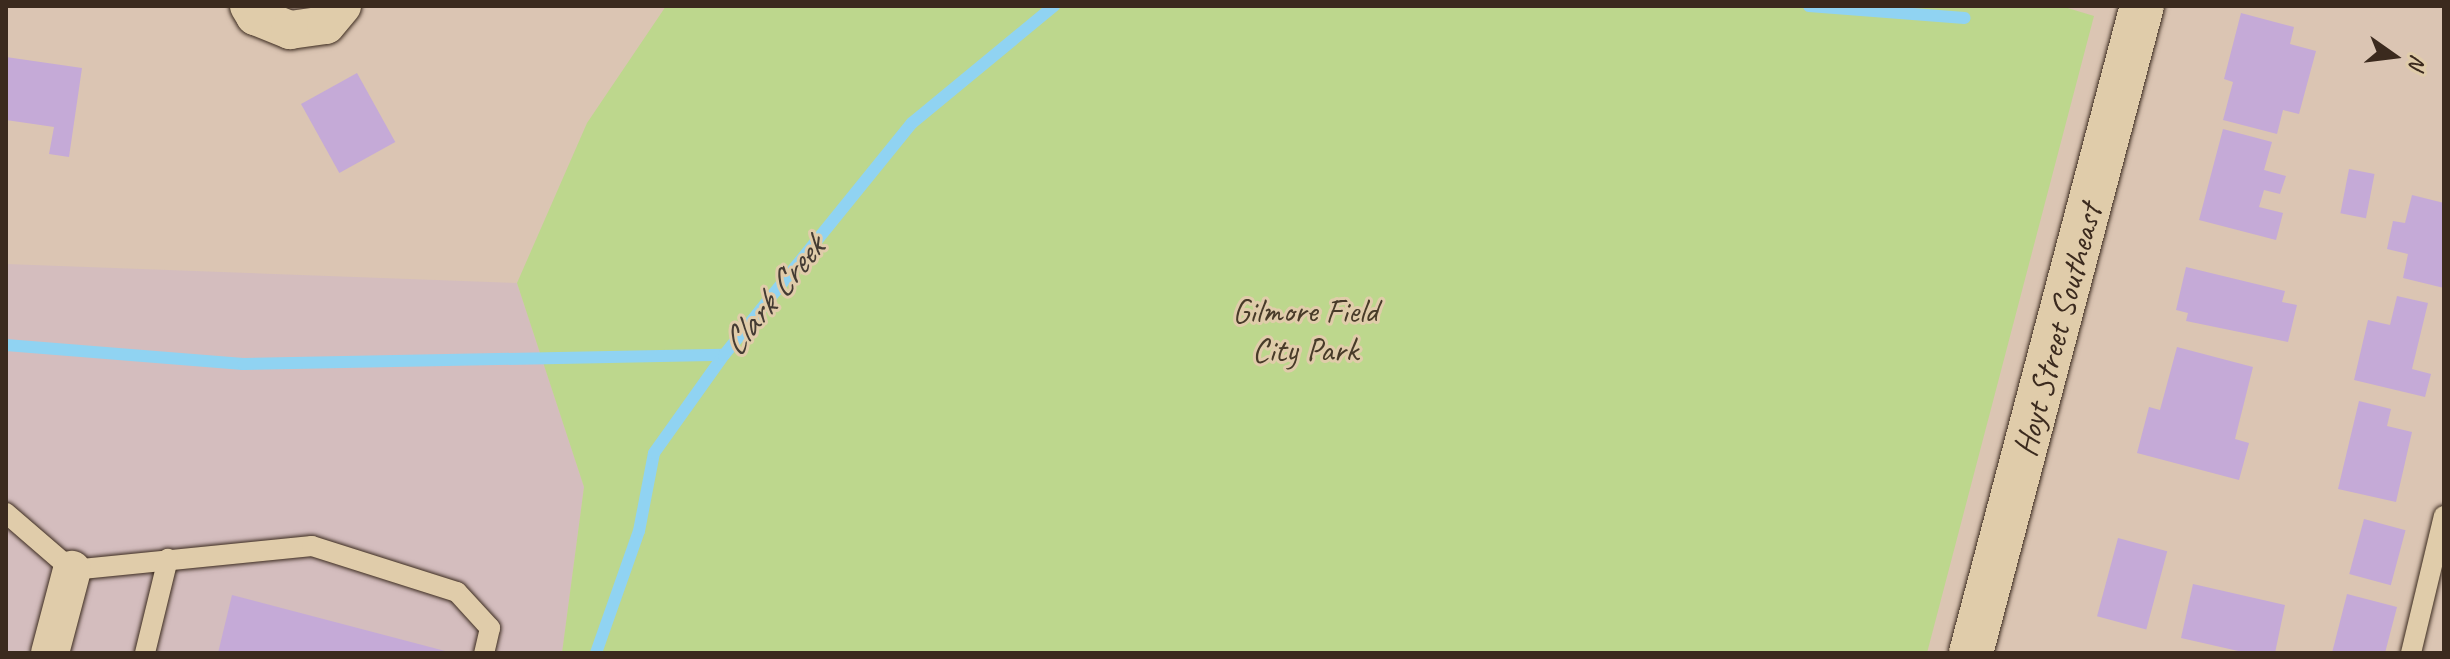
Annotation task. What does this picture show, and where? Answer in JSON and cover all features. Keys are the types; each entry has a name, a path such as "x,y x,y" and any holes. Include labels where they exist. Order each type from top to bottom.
{"street":[{"path":"249,6 255,16 290,30 326,25 342,6"},
{"name":"Hoyt Street Southeast","path":"1971,653 2142,6"},
{"path":"50,653 72,570"}],"lane":[{"path":"6,513 72,570 312,546 457,592 490,628 484,653"},
{"path":"2411,653 2444,516"},
{"path":"145,653 168,559"}],"shaded area":[{"path":"6,264 517,283 584,487 562,653 6,653"}],"green space":[{"name":"Gilmore Field City Park","path":"666,6 2061,6 2094,16 1927,653 562,653 584,487 517,283 587,123"}],"building":[{"path":"2241,13 2294,27 2290,44 2316,51 2299,114 2283,110 2277,134 2223,120 2233,82 2224,79"},
{"path":"6,57 82,68 69,157 49,154 54,127 6,120"},
{"path":"357,73 395,142 339,173 301,104"},
{"path":"2223,129 2272,142 2264,170 2286,176 2280,194 2264,190 2259,207 2283,213 2276,240 2199,220"},
{"path":"2349,169 2375,174 2366,218 2340,213"},
{"path":"2412,195 2444,203 2444,288 2403,278 2408,254 2387,249 2393,221 2405,223"},
{"path":"2186,267 2285,291 2282,302 2297,305 2288,342 2186,321 2188,313 2176,310"},
{"path":"2397,296 2428,303 2412,369 2431,374 2425,397 2354,380 2368,320 2390,325"},
{"path":"2177,347 2253,367 2235,439 2249,443 2239,480 2137,453 2149,407 2160,410"},
{"path":"2359,401 2391,409 2387,426 2412,432 2396,502 2338,489"},
{"path":"2364,519 2406,530 2391,585 2349,574"},
{"path":"2118,538 2167,551 2146,629 2097,616"},
{"path":"2193,584 2285,605 2275,653 2247,653 2181,638"},
{"path":"2347,594 2397,607 2385,653 2332,653"},
{"path":"232,595 449,652 218,653"}],"waterway":[{"name":"Clark Creek","path":"596,653 639,531 654,453 724,355 912,123 1054,6"},
{"name":"Clark Creek","path":"1809,6 1965,18"},
{"path":"6,345 243,364 724,355"}]}
